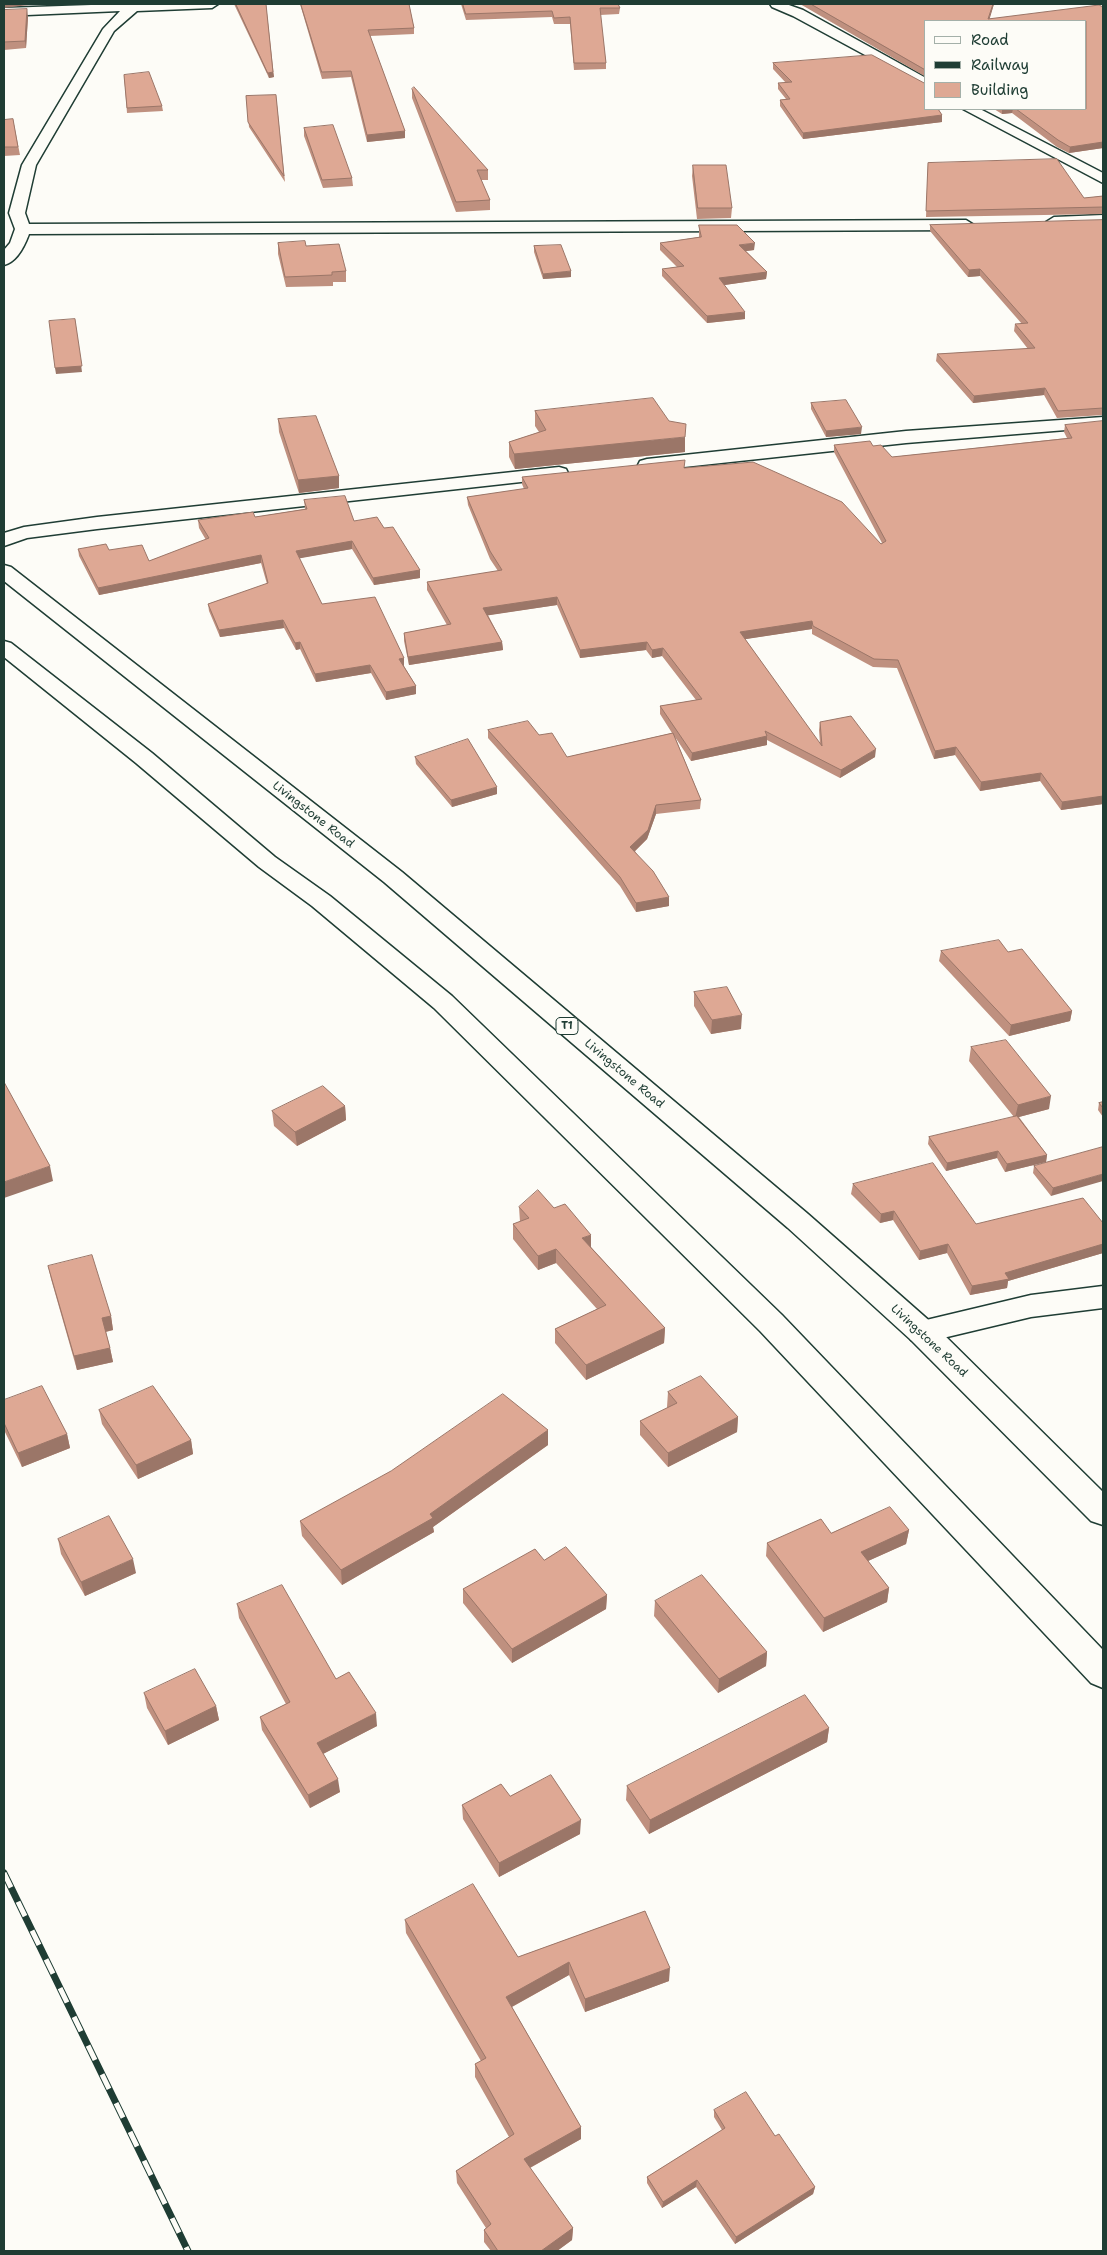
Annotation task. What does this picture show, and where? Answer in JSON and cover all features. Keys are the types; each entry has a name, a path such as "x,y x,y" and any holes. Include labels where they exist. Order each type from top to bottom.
{"main road":[{"path":"4,12 136,5 212,4"},
{"path":"776,4 794,9 924,83"},
{"path":"4,260 18,244 23,230 17,213 29,165 109,30 118,19 136,5"},
{"path":"972,110 1103,179"},
{"path":"1035,223 1103,220"},
{"path":"23,230 986,224"},
{"path":"633,466 906,437 1103,422"},
{"path":"4,540 24,533 97,523 574,472"},
{"name":"Livingstone Road","path":"4,571 393,877 798,1221 922,1332 1103,1512"},
{"path":"4,647 144,758 267,862 321,901 443,1002 771,1323 1103,1673"},
{"path":"922,1332 1031,1306 1103,1296"}],"building":[{"path":"236,4 266,4 273,72 268,73"},
{"path":"301,4 409,4 414,28 368,30 405,131 367,135 351,71 322,72"},
{"path":"463,4 618,4 620,8 600,8 606,63 574,63 570,17 554,18 552,11 466,14"},
{"path":"811,4 993,4 988,19 1099,5 1103,7 1103,142 1070,147 1017,110 1087,110 1087,20 924,20 924,69"},
{"path":"27,9 25,41 4,42 4,10"},
{"path":"872,55 924,83 924,110 939,110 942,115 803,133 780,100 790,99 778,83 792,82 773,63"},
{"path":"149,72 162,106 127,108 124,75"},
{"path":"414,87 488,170 477,170 490,200 456,202 412,89"},
{"path":"276,95 284,176 248,122 246,96"},
{"path":"13,119 18,147 4,147 4,120"},
{"path":"333,125 352,178 322,180 304,128"},
{"path":"1057,159 1084,198 1103,196 1103,207 926,211 928,163"},
{"path":"693,165 726,165 732,208 698,208"},
{"path":"1103,220 1103,408 1058,411 1045,388 974,396 937,354 1035,348 1015,324 1028,323 980,269 969,270 930,225"},
{"path":"699,225 737,225 755,243 739,245 767,272 719,278 745,312 707,316 662,269 684,266 660,243 701,237"},
{"path":"305,241 306,246 339,244 346,271 332,272 332,275 285,277 278,243"},
{"path":"561,245 571,271 543,274 534,246"},
{"path":"75,319 82,366 55,368 49,321"},
{"path":"653,398 669,421 686,424 685,437 514,454 509,442 546,430 535,411"},
{"path":"846,400 862,427 826,431 811,403"},
{"path":"316,416 339,476 298,480 278,419"},
{"path":"1103,421 1103,796 1062,802 1041,773 981,782 956,747 935,751 898,660 874,659 813,626 812,621 740,632 822,746 820,722 851,716 876,749 841,770 765,731 767,736 692,753 660,706 702,699 663,648 652,650 647,642 580,650 557,597 483,608 502,642 408,657 404,633 451,624 427,582 502,570 490,551 467,497 528,488 522,477 685,460 684,468 753,462 842,502 881,544 886,541 834,445 870,441 873,446 881,445 892,457 1072,438 1065,425"},
{"path":"345,496 354,521 377,517 384,528 393,527 420,570 373,578 352,541 296,551 322,604 375,597 404,658 399,659 416,686 386,692 370,665 315,674 300,642 295,643 283,620 219,630 208,604 268,583 261,555 98,588 78,549 106,544 109,550 142,545 149,561 209,538 198,520 253,512 255,517 307,509 304,500"},
{"path":"528,721 539,735 552,733 567,757 673,733 701,800 656,805 648,830 630,847 653,871 669,897 636,903 620,877 488,730"},
{"path":"468,739 497,787 451,800 415,757"},
{"path":"999,940 1008,952 1022,949 1072,1011 1011,1025 941,951"},
{"path":"727,987 742,1015 712,1020 694,992"},
{"path":"1006,1040 1051,1096 1018,1105 971,1047"},
{"path":"4,1082 50,1166 4,1182"},
{"path":"323,1086 345,1106 295,1132 272,1111"},
{"path":"1017,1116 1047,1155 1007,1164 998,1151 947,1163 929,1137"},
{"path":"1103,1147 1103,1174 1053,1188 1034,1166"},
{"path":"933,1163 976,1224 1083,1198 1103,1223 1103,1244 1005,1273 1009,1279 972,1286 948,1244 920,1251 894,1211 881,1214 853,1184"},
{"path":"538,1190 554,1208 565,1204 591,1235 582,1238 665,1328 586,1365 555,1329 606,1305 556,1249 538,1256 513,1224 529,1218 519,1207"},
{"path":"92,1255 111,1316 102,1318 110,1348 74,1356 48,1266"},
{"path":"701,1376 738,1417 668,1453 640,1421 677,1403 668,1392"},
{"path":"42,1386 67,1434 18,1453 4,1423 4,1400"},
{"path":"153,1386 191,1440 136,1465 99,1410"},
{"path":"503,1394 548,1430 430,1514 433,1518 341,1570 300,1521 391,1471"},
{"path":"890,1507 909,1530 861,1552 889,1588 824,1618 767,1543 821,1519 831,1533"},
{"path":"109,1516 133,1559 81,1582 58,1539"},
{"path":"566,1547 607,1595 512,1649 463,1589 535,1549 544,1560"},
{"path":"702,1575 767,1652 719,1679 655,1601"},
{"path":"282,1585 336,1679 349,1672 376,1713 317,1743 338,1779 308,1795 260,1717 290,1702 237,1604"},
{"path":"195,1669 216,1706 165,1731 144,1693"},
{"path":"805,1695 829,1728 650,1820 627,1786"},
{"path":"551,1775 581,1820 499,1863 462,1805 501,1784 510,1796"},
{"path":"473,1884 518,1957 645,1911 670,1968 585,1999 569,1962 506,1997 581,2127 524,2159 573,2228 541,2251 498,2251 484,2230 491,2224 456,2171 514,2134 475,2064 486,2058 405,1920"},
{"path":"746,2092 775,2136 779,2134 815,2187 736,2237 697,2180 663,2202 647,2177 725,2128 714,2110"}],"railway":[{"path":"4,1873 188,2251"}]}
